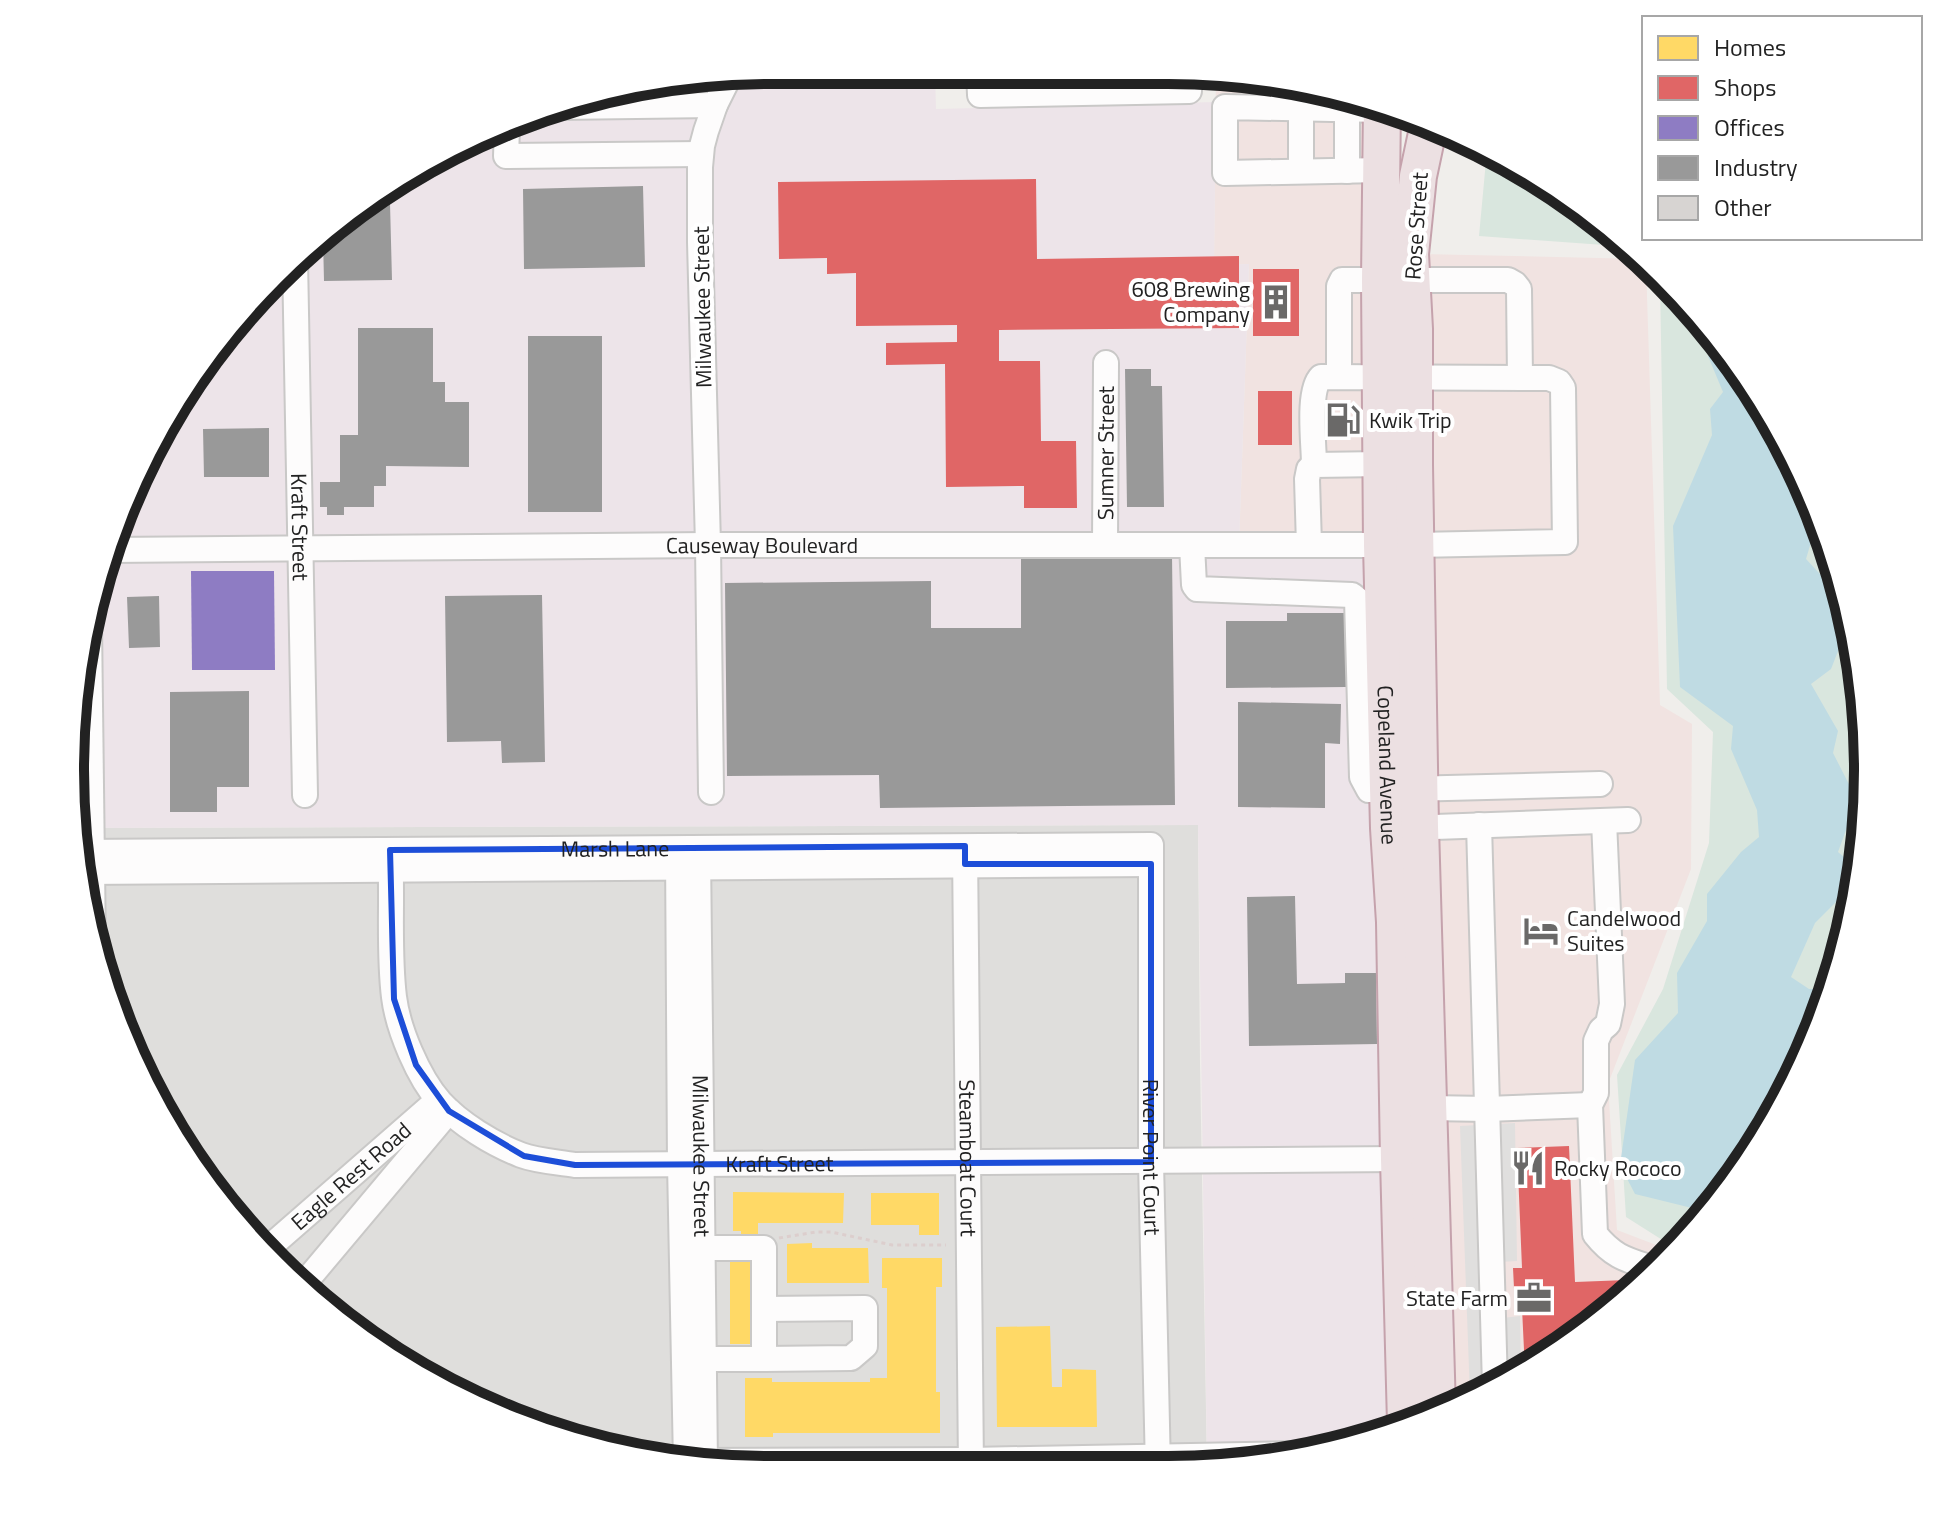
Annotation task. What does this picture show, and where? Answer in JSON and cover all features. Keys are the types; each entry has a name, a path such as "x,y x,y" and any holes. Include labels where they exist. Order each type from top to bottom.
{"highway":[{"name":"Copeland Avenue","path":"1370,114 1364,171 1396,280 1404,828 1429,1108 1437,1401"},
{"name":"Rose Street","path":"1414,329 1396,280 1410,254 1418,176 1427,134"},
{"name":"Copeland Avenue","path":"1399,545 1382,464 1398,378 1414,329"},
{"name":"Copeland Avenue","path":"1404,828 1395,922 1406,1414"},
{"path":"1396,987 1407,1009 1412,1092 1417,1101 1429,1108"}],"street":[{"path":"980,84 980,95 1189,91 1189,84"},
{"name":"Milwaukee Street","path":"711,792 701,154 715,105 725,85"},
{"path":"594,107 715,105"},
{"path":"1350,108 1225,107 1225,173 1364,171"},
{"path":"1301,109 1301,171"},
{"path":"507,136 506,156 701,154"},
{"name":"Kraft Street","path":"295,275 305,795"},
{"path":"1314,465 1313,400 1315,384 1321,377 1520,378 1519,289 1508,280 1342,280 1339,286 1339,377"},
{"name":"Sumner Street","path":"1105,545 1106,363"},
{"name":"Causeway Boulevard","path":"120,550 1565,542 1563,388 1559,382 1549,378 1520,378"},
{"path":"1309,545 1309,469 1314,465 1382,464"},
{"path":"1192,545 1194,585 1197,589 1352,595 1357,599 1362,777 1369,790 1600,784"},
{"path":"87,835 88,694"},
{"path":"1404,828 1616,820 1612,1004 1608,1024 1596,1041 1596,1093 1590,1105 1595,1234 1605,1248 1617,1256 1643,1265"},
{"path":"1479,825 1495,1373"},
{"name":"Marsh Lane","path":"90,862 1151,854"},
{"name":"River Point Court","path":"1151,854 1151,1162 1158,1456"},
{"name":"Steamboat Court","path":"965,855 970,1456"},
{"name":"Milwaukee Street","path":"689,858 690,1164 696,1452"},
{"name":"Kraft Street","path":"391,859 394,999 416,1065 443,1105 488,1139 524,1156 575,1165 1399,1159"},
{"name":"Eagle Rest Road","path":"274,1243 443,1105"},
{"name":"Eagle Rest Road","path":"309,1277 443,1105"},
{"path":"1429,1108 1590,1105"},
{"name":"Milwaukee Street","path":"690,1164 702,1248 703,1359 697,1452"},
{"path":"702,1248 764,1248 764,1359"},
{"path":"703,1359 851,1358 865,1346 865,1308 764,1309"}],"path":[{"path":"778,1238 831,1232 892,1245 946,1245"}],"highlighted area":[{"path":"965,846 965,864 1151,864 1151,1162 575,1165 524,1156 449,1111 416,1065 394,999 390,850"}],"shaded area":[{"path":"935,84 936,109 1216,102 1214,265 1249,264 1239,544 1416,545 1427,1406 1346,1433 1302,1443 1207,1455 1198,825 86,828 85,725 97,636 120,549 136,507 176,427 226,352 285,285 352,226 427,176 507,136 549,120 636,97 725,85"},
{"path":"1216,85 1302,97 1382,118 1378,253 1625,259 1646,279 1660,705 1692,724 1691,869 1608,1084 1617,1230 1661,1247 1620,1286 1549,1340 1511,1364 1425,1406 1239,545 1249,264 1214,266"},
{"path":"1486,163 1549,200 1610,245 1479,236"},
{"path":"1660,293 1712,352 1738,389 1762,427 1802,507 1831,592 1841,636 1853,725 1854,770 1853,815 1841,904 1818,991 1802,1033 1762,1113 1738,1151 1712,1188 1665,1242 1626,1217 1617,1075 1663,989 1709,843 1713,732 1667,689"},
{"path":"1198,825 1207,1455 770,1456 680,1450 592,1433 549,1420 507,1404 427,1364 352,1314 318,1286 254,1222 200,1151 155,1073 120,991 97,904 86,828"},
{"path":"1515,1123 1517,1261 1500,1262 1502,1318 1520,1316 1521,1358 1470,1386 1460,1126"}],"water":[{"path":"1713,353 1762,427 1813,536 1806,559 1828,583 1842,641 1831,669 1811,684 1838,731 1833,753 1853,793 1853,811 1838,852 1848,860 1842,896 1815,923 1791,977 1809,989 1819,989 1802,1033 1762,1113 1695,1209 1635,1194 1620,1165 1635,1060 1678,1013 1677,973 1707,921 1707,894 1741,852 1759,837 1757,810 1731,749 1733,726 1680,687 1673,526 1712,435 1710,409 1723,392 1708,356"}],"building: Homes":[{"path":"733,1192 844,1193 843,1223 758,1223 758,1234 741,1234 741,1231 733,1231"},
{"path":"871,1193 939,1193 939,1235 919,1235 919,1225 871,1225"},
{"path":"812,1243 812,1248 868,1248 869,1283 787,1283 787,1244"},
{"path":"882,1258 942,1258 942,1287 936,1287 936,1392 940,1392 940,1433 773,1433 773,1437 745,1437 745,1378 772,1378 772,1382 870,1382 870,1378 887,1378 887,1288 882,1288"},
{"path":"730,1259 757,1259 757,1344 730,1344"},
{"path":"1050,1326 1052,1387 1062,1387 1062,1369 1096,1370 1097,1427 997,1427 996,1327"}],"building: Shops":[{"path":"1036,179 1037,259 1239,256 1239,328 999,330 999,361 1040,361 1041,441 1076,441 1077,508 1024,508 1024,486 946,487 945,364 886,365 886,343 957,342 957,325 856,326 856,273 827,274 827,258 779,259 778,182"},
{"name":"608 Brewing Company","path":"1253,269 1299,269 1299,336 1253,336"},
{"path":"1258,391 1292,391 1292,445 1258,445"},
{"path":"1569,1146 1575,1282 1626,1280 1586,1314 1524,1356 1522,1308 1515,1308 1513,1268 1522,1268 1517,1148"}],"building: Offices":[{"path":"191,571 274,571 275,670 192,670"}],"building: Industry":[{"path":"643,186 645,267 524,269 523,189"},
{"path":"385,203 390,203 392,280 324,281 323,250"},
{"path":"358,328 433,328 433,382 445,382 445,402 469,402 469,467 386,466 386,486 374,486 374,507 344,507 344,515 327,515 327,507 320,507 320,482 340,482 340,435 358,435"},
{"path":"528,336 602,336 602,512 528,512"},
{"path":"1125,369 1151,369 1151,386 1162,386 1164,507 1127,507"},
{"path":"269,428 269,477 204,477 203,429"},
{"path":"1172,555 1175,805 880,808 879,775 727,776 725,583 931,581 931,628 1021,628 1021,556"},
{"path":"542,595 545,762 502,763 501,741 447,742 445,596"},
{"path":"159,596 160,647 129,648 127,597"},
{"path":"1287,613 1346,613 1346,687 1226,688 1226,621 1287,621"},
{"path":"249,691 249,787 217,787 217,812 170,812 170,692"},
{"path":"1238,702 1341,704 1340,744 1325,743 1325,808 1238,807"},
{"path":"1295,896 1297,984 1345,983 1345,973 1376,973 1377,1044 1249,1046 1247,897"}],"place":[{"name":"608 Brewing Company","path":"1276,302"},
{"name":"Kwik Trip","path":"1343,420"},
{"name":"Candelwood Suites","path":"1541,931"},
{"name":"Rocky Rococo","path":"1528,1168"},
{"name":"State Farm","path":"1534,1298"}]}
